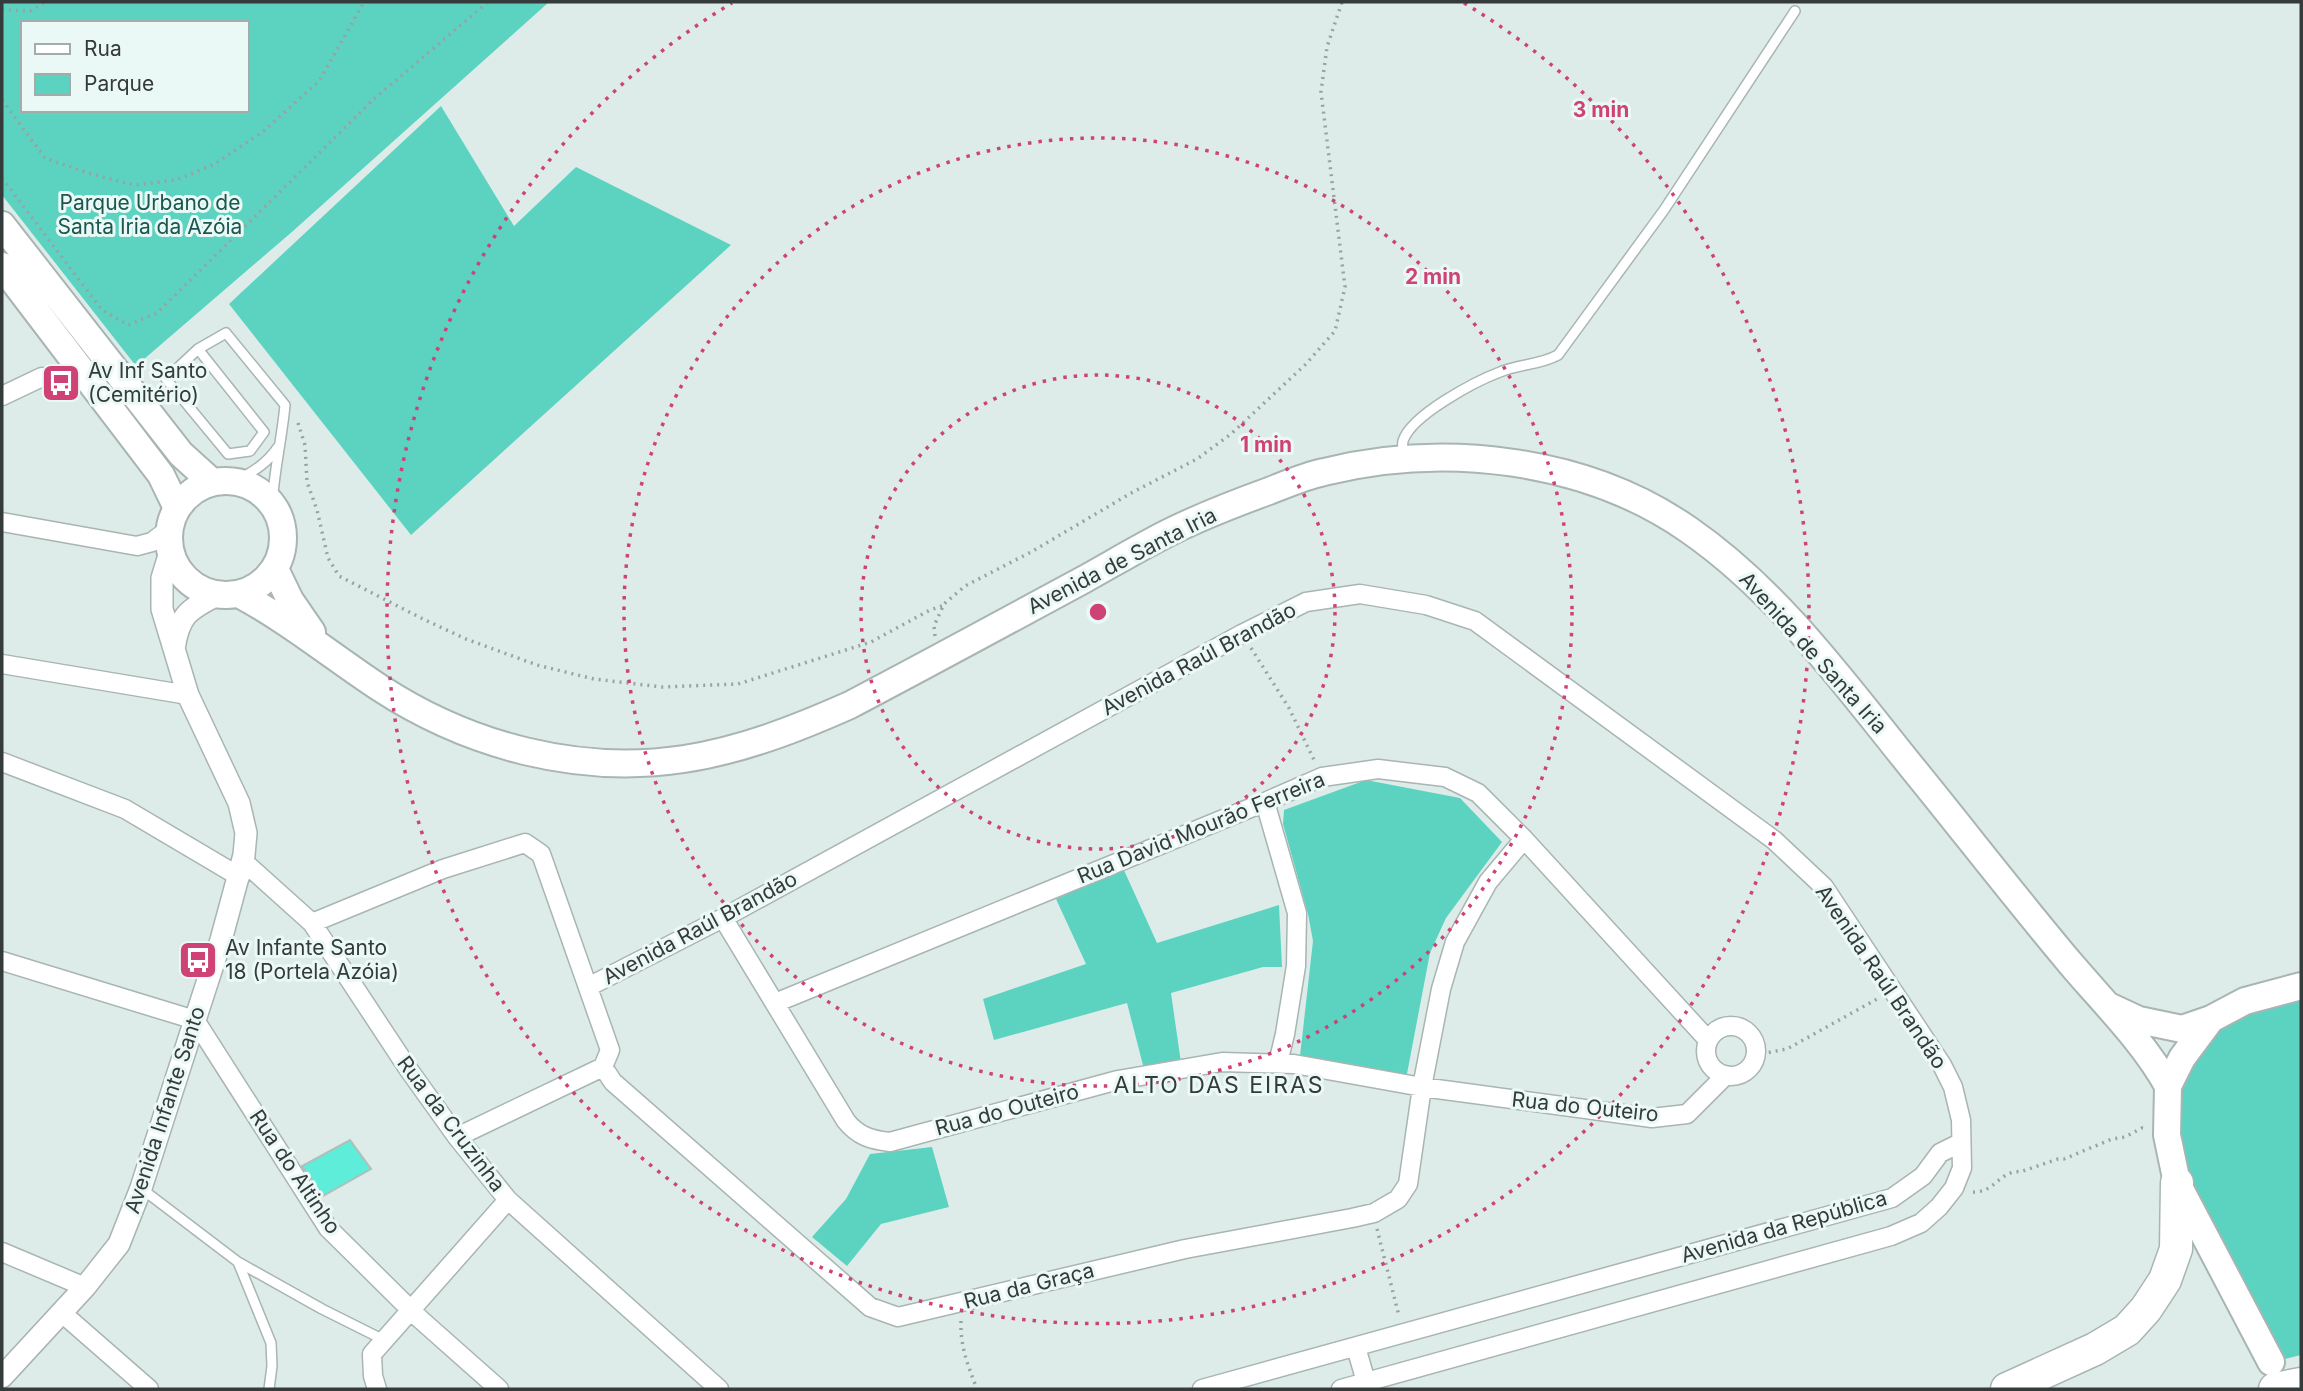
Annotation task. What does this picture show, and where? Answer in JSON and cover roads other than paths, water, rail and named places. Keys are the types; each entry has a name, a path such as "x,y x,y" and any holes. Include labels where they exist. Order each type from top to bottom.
{"highway":[{"path":"2007,1389 2095,1349 2127,1330 2146,1309 2165,1280 2176,1249 2178,1184"},
{"path":"2273,1376 2301,1384"}],"main road":[{"path":"2,225 181,454 224,482 256,490 272,505 282,525 282,548 275,569 260,585 228,595 196,587 179,572 161,475 2,266"},
{"name":"Avenida de Santa Iria","path":"228,595 273,612 381,689 437,720 497,744 558,759 619,764 683,759 738,747 788,731 850,705 1170,532 1230,505 1320,473 1367,463 1435,457 1480,459 1572,476 1633,498 1688,529 1740,569 1783,612 2158,1068 2168,1086"},
{"path":"172,529 192,492 224,482"},
{"name":"Avenida de Santa Iria","path":"275,569 290,600 309,628 338,658"},
{"path":"2273,1376 2178,1184 2167,1135 2168,1086 2182,1058 2211,1019 2245,1001 2301,986"},
{"name":"Avenida de Santa Iria","path":"2104,1003 2139,1020 2182,1028 2211,1019"}],"street":[{"path":"2,396 42,377"},
{"path":"2,522 137,546 152,542 172,529"},
{"name":"Avenida Infante Santo","path":"2,1377 85,1287 119,1244 141,1188 241,869 246,833 239,803 188,695 162,609 162,578 172,529"},
{"name":"Avenida Raúl Brandão","path":"588,987 723,918 1242,634 1306,602 1360,593 1426,605 1475,621 1774,840 1824,887 1942,1065 1953,1087 1961,1120 1960,1143"},
{"path":"174,651 177,628 191,608 228,595"},
{"path":"2,664 188,695"},
{"name":"Rua da Cruzinha","path":"2,762 125,809 241,869 313,923 457,1137 508,1199 719,1389"},
{"name":"Rua David Mourão Ferreira","path":"775,1003 1322,777 1378,769 1445,777 1478,793 1524,839 1708,1040"},
{"path":"1265,802 1297,913 1296,966 1278,1063"},
{"name":"Rua da Graça","path":"603,1067 613,1082 870,1307 898,1317 1185,1249 1374,1213 1398,1199 1408,1184 1422,1087 1441,989 1455,942 1488,882 1524,839"},
{"path":"313,923 443,869 525,844 541,854 610,1050 603,1067 457,1137"},
{"name":"Rua do Outeiro","path":"723,918 846,1121 855,1132 874,1140 890,1142 1118,1080 1222,1062 1294,1064 1422,1087 1653,1118 1687,1114 1726,1076"},
{"path":"2,961 195,1020"},
{"name":"Rua do Altinho","path":"195,1020 328,1228 411,1310 499,1389"},
{"path":"1726,1026 1741,1028 1753,1040 1755,1055 1752,1063 1741,1073 1726,1076 1718,1072 1707,1058 1708,1040 1718,1029 1726,1026"},
{"name":"Avenida da República","path":"1202,1389 1892,1198 1923,1176 1940,1153 1960,1143 1962,1168 1954,1188 1939,1207 1921,1223 1891,1236 1341,1389"},
{"path":"377,1389 373,1376 372,1354 508,1199"},
{"path":"2,1252 85,1287"},
{"path":"62,1313 149,1389"},
{"path":"1356,1347 1366,1382"}],"lane":[{"path":"1403,460 1403,441 1415,425 1441,402 1501,371 1549,360 1558,355 1664,210 1795,11"},
{"path":"198,349 264,432 250,452 228,454 166,379 198,349 226,333 285,405 272,505"},
{"path":"224,482 254,471 271,457 282,439"},
{"path":"141,1188 238,1262 321,1309 384,1340"},
{"path":"238,1262 271,1343 269,1389"}],"place":[{"name":"Av Inf Santo (Cemitério)","path":"61,383"},
{"name":"Av Infante Santo 18 (Portela Azóia)","path":"198,960"}],"district":[{"name":"ALTO DAS EIRAS","path":"1219,1085"}],"park label":[{"name":"Parque Urbano de Santa Iria da Azóia","path":"150,215"}]}
